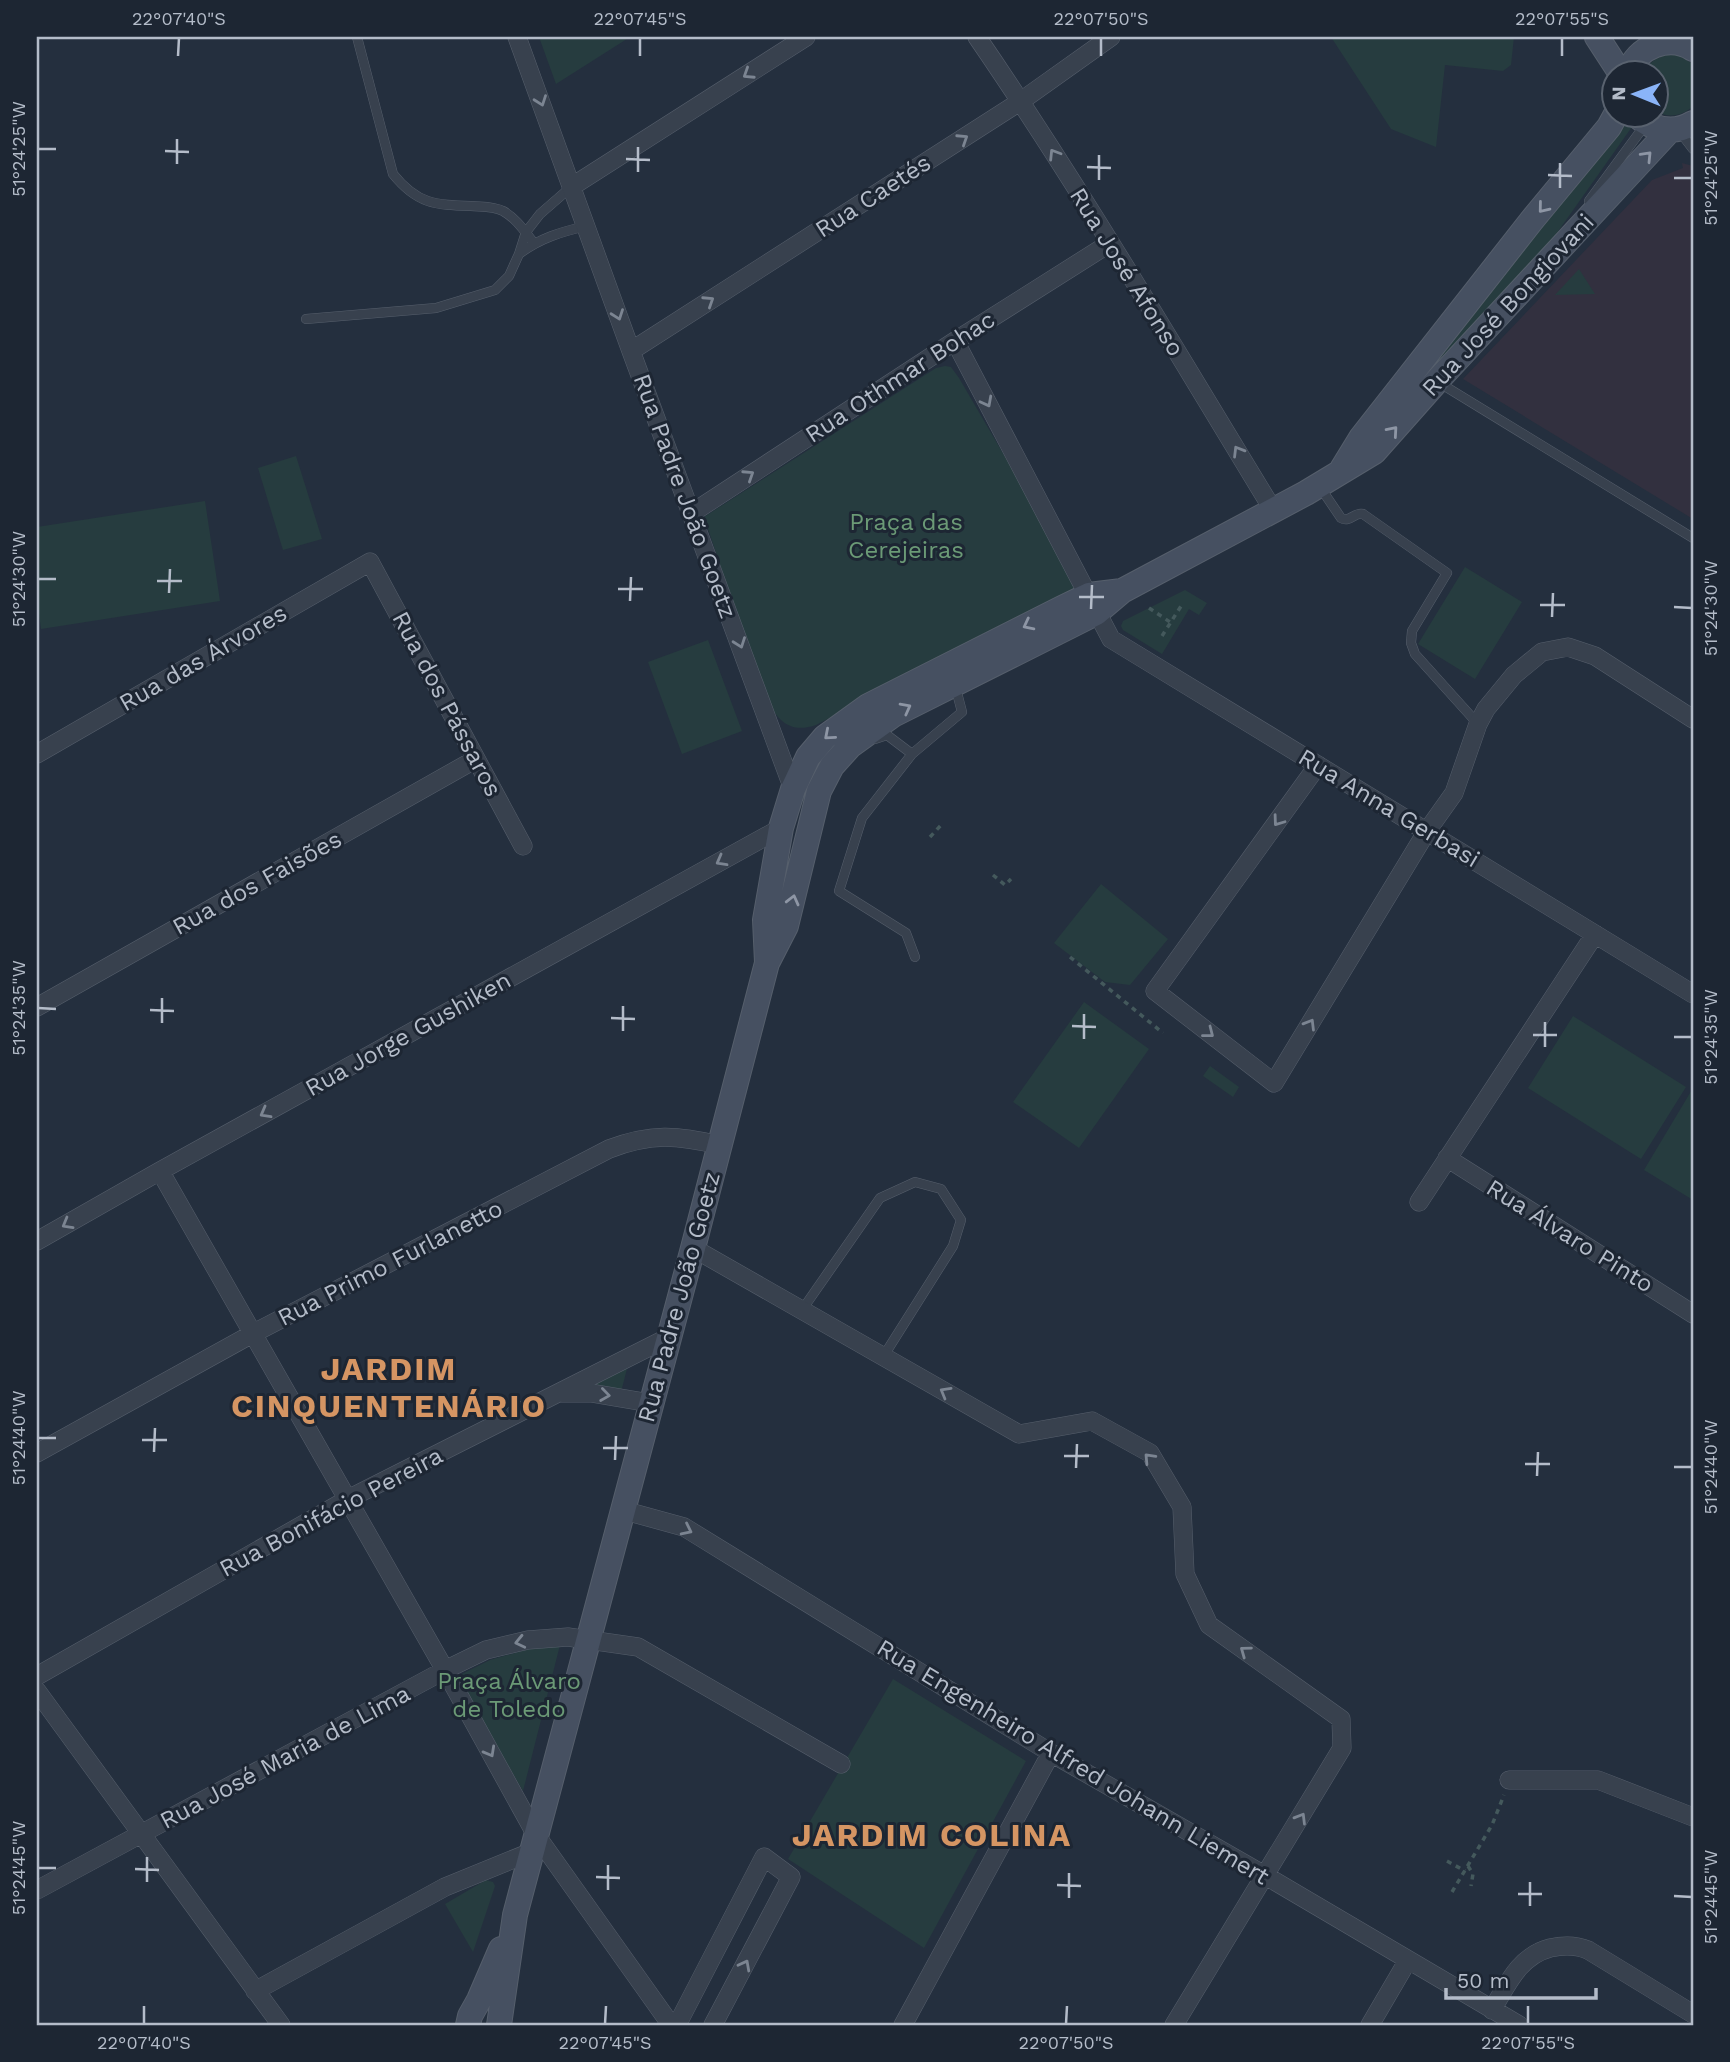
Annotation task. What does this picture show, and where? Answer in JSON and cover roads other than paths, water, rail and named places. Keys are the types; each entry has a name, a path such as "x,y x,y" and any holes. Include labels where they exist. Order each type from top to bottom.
{"street":[{"name":"Rua Padre João Goetz","path":"517,37 793,789 781,828 765,920 767,963"},
{"path":"571,187 806,37"},
{"name":"Rua José Afonso","path":"977,37 1110,243 1273,510"},
{"name":"Rua Caetés","path":"631,351 1021,102 1111,37"},
{"path":"1597,37 1612,60"},
{"path":"1635,60 1653,41 1676,42 1693,49"},
{"name":"Rua José Bongiovani","path":"1330,480 1532,220 1607,130"},
{"name":"Rua José Bongiovani","path":"793,789 808,757 825,737 868,706 1122,591 1330,480 1374,452 1555,253 1684,133"},
{"name":"Rua Othmar Bohac","path":"692,513 1110,243"},
{"name":"Rua Anna Gerbasi","path":"955,341 1111,639 1693,994"},
{"name":"Rua das Árvores","path":"37,754 370,562"},
{"name":"Rua dos Pássaros","path":"370,562 523,846"},
{"name":"Rua José Bongiovani","path":"850,746 892,715 1093,604"},
{"path":"1318,765 1155,991 1274,1083 1427,831 1454,793 1478,724 1486,709 1514,675 1542,652 1568,646 1595,656 1693,719"},
{"name":"Rua Padre João Goetz","path":"497,2025 515,1915 767,963 786,926 820,791 832,766 850,746"},
{"name":"Rua dos Faisões","path":"37,1007 476,759"},
{"name":"Rua Jorge Gushiken","path":"37,1241 781,828"},
{"path":"1419,1202 1595,934"},
{"name":"Rua Primo Furlanetto","path":"37,1453 252,1334 609,1149 629,1141 662,1137 686,1137 719,1145"},
{"name":"Rua Álvaro Pinto","path":"1447,1158 1693,1314"},
{"path":"160,1171 445,1670 534,1844 671,2025"},
{"path":"693,1248 1019,1434 1092,1422 1150,1453 1182,1507 1185,1574 1209,1625 1341,1719 1342,1748 1174,2025"},
{"name":"Rua Bonifácio Pereira","path":"37,1676 348,1499 667,1338"},
{"path":"559,1393 591,1393 650,1403"},
{"name":"Rua Engenheiro Alfred Johann Liemert","path":"622,1510 684,1527 1051,1753 1519,2025"},
{"name":"Rua José Maria de Lima","path":"37,1890 445,1670 486,1650 528,1640 568,1637 638,1647 841,1765"},
{"path":"37,1691 281,2025"},
{"path":"903,2025 1051,1753"},
{"path":"1509,1780 1598,1780 1693,1817"},
{"path":"255,1991 445,1887 534,1844"},
{"path":"677,2025 764,1857 790,1877 713,2025"},
{"name":"Rua Padre João Goetz","path":"465,2022 479,2000 515,1915"},
{"path":"1492,2010 1527,1958 1541,1950 1579,1946 1693,2014"},
{"path":"1370,2025 1408,1960"},
{"path":"465,2022 486,2018 497,2025"}],"lane":[{"path":"357,37 393,174 400,183 411,194 429,203 491,207 503,211 534,243"},
{"path":"1555,253 1634,130"},
{"path":"306,320 436,308 495,290 509,276 526,232 540,214 571,187"},
{"path":"519,254 534,243 586,226"},
{"path":"1437,381 1693,538"},
{"path":"1330,480 1340,518 1345,520 1363,514 1447,573 1412,631 1411,643 1415,654 1478,724"},
{"path":"915,957 906,933 839,891 862,818 912,754 962,712 954,683"},
{"path":"850,746 887,736 912,754"},
{"path":"802,1310 880,1198 915,1182 941,1189 961,1220 953,1246 883,1357"}],"district":[{"name":"JARDIM CINQUENTENÁRIO","path":"389,1388"},
{"name":"JARDIM COLINA","path":"932,1835"}],"park label":[{"name":"Praça das Cerejeiras","path":"906,536"},
{"name":"Praça Álvaro de Toledo","path":"509,1695"}]}
